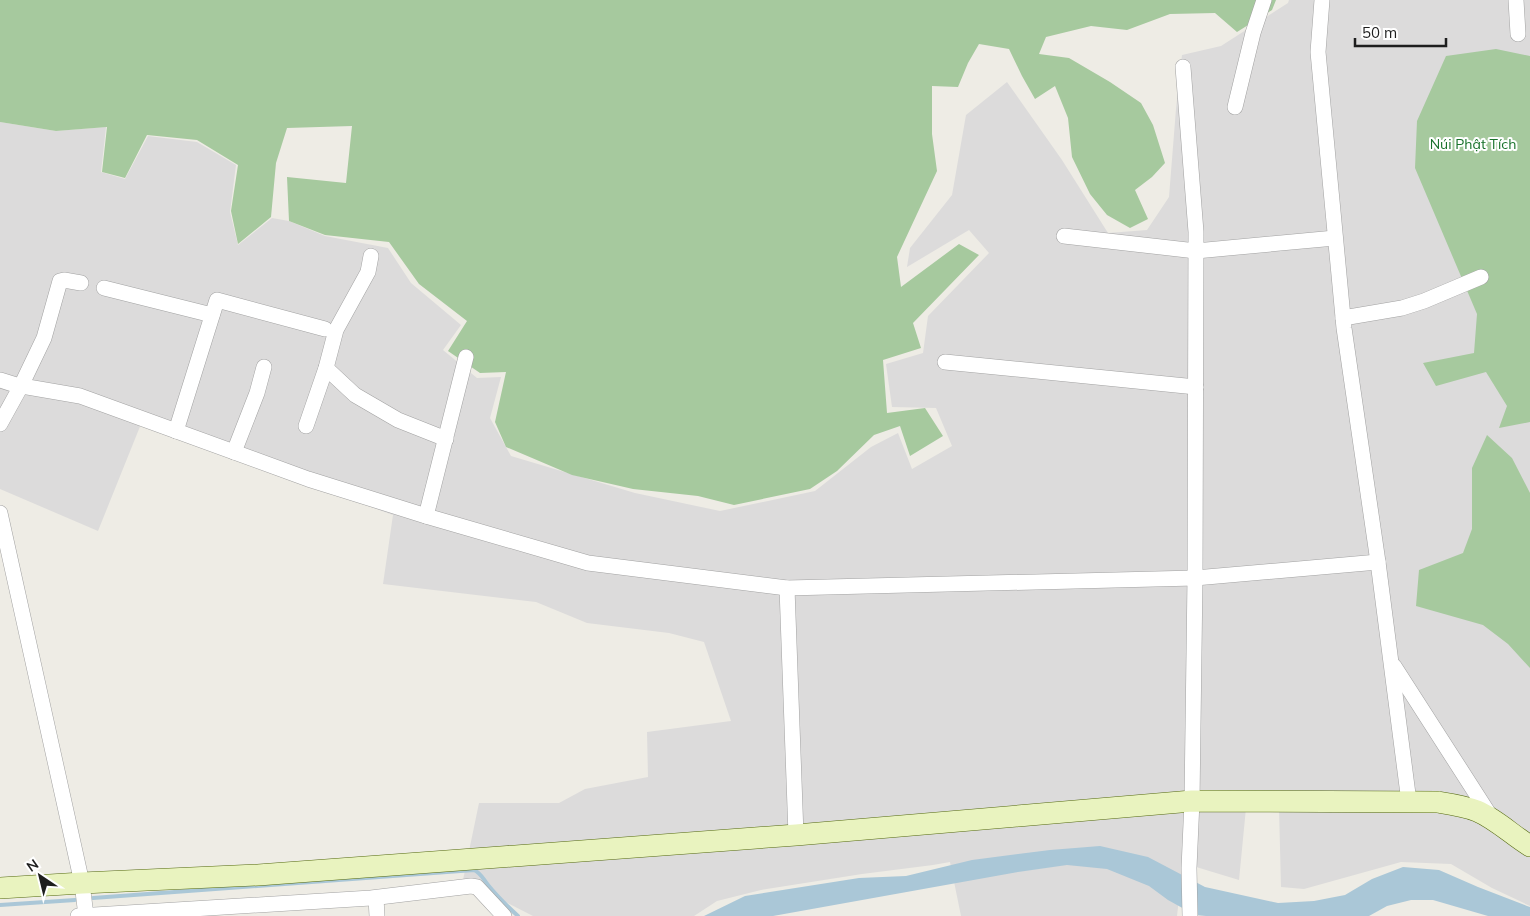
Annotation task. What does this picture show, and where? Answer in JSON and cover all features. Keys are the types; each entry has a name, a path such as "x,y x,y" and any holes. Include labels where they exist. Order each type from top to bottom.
{"street":[{"path":"1235,108 1253,33 1264,0"},
{"path":"1322,0 1318,52 1343,318 1392,663 1409,802"},
{"path":"1516,0 1518,34"},
{"path":"1183,67 1196,232 1196,578 1189,868 1190,916"},
{"path":"1064,236 1196,251 1336,238"},
{"path":"306,426 326,368 336,330 368,272 371,256"},
{"path":"1343,318 1402,308 1424,301 1480,277"},
{"path":"0,424 44,338 60,281 81,282"},
{"path":"104,288 212,315"},
{"path":"176,431 217,300 325,329"},
{"path":"426,516 466,357"},
{"path":"945,362 1196,387"},
{"path":"234,452 257,393 264,367"},
{"path":"326,368 355,395 398,420 446,439"},
{"path":"0,380 21,386 80,396 308,479 426,516 588,563 787,588 1196,578 1378,562"},
{"path":"0,513 82,882 86,916"},
{"path":"787,588 796,835"},
{"path":"1392,663 1493,819"},
{"path":"0,888 82,882 258,875 796,835 1192,801 1438,802 1459,805 1493,819 1530,846"},
{"path":"78,916 376,898 471,886 477,887 504,916"},
{"path":"376,898 377,916"}],"shaded area":[{"path":"1289,0 1530,0 1530,906 1492,888 1451,864 1401,862 1304,889 1281,887 1279,808 1246,808 1239,880 1183,863 1177,916 961,916 950,862 761,890 717,901 694,916 533,916 463,880 479,803 559,803 585,789 648,777 647,732 731,721 704,642 669,633 587,623 536,602 383,584 393,515 141,424 98,531 0,489 0,122 56,131 106,127 101,172 125,179 148,136 197,142 236,165 230,212 238,245 272,218 289,221 325,236 388,248 411,283 461,325 443,350 477,378 501,377 490,418 511,456 635,493 720,511 815,491 871,447 898,433 912,469 952,446 936,408 892,407 886,364 923,353 928,316 989,253 969,230 907,267 910,248 952,195 966,115 1007,82 1062,160 1108,233 1147,230 1169,197 1182,55 1221,46 1288,3"}],"green space":[{"path":"0,0 1276,0 1272,10 1237,32 1215,13 1170,14 1127,30 1091,26 1046,37 1039,54 1069,58 1110,82 1141,103 1153,125 1165,163 1152,177 1135,190 1148,219 1130,228 1107,215 1090,194 1072,157 1068,118 1055,86 1035,99 1009,49 979,44 968,63 958,87 932,86 932,134 937,171 897,257 901,287 959,244 979,255 913,323 921,348 883,360 887,413 925,408 943,436 910,456 900,426 874,435 837,471 810,489 734,505 698,496 633,489 572,475 506,447 495,422 506,372 480,373 448,351 467,321 419,284 389,242 325,235 289,221 287,177 346,183 352,126 287,128 276,163 271,217 238,244 231,211 238,165 197,140 147,135 125,178 102,172 107,127 56,131 0,122"},
{"name":"Núi Phật Tích","path":"1496,49 1530,56 1530,422 1499,428 1507,406 1486,372 1436,386 1423,363 1474,353 1477,314 1415,168 1417,121 1446,56"},
{"path":"1487,435 1512,458 1530,493 1530,668 1508,644 1483,625 1416,606 1419,570 1463,553 1472,529 1472,468"}],"water":[{"path":"1100,846 1148,857 1205,887 1278,903 1314,901 1345,895 1372,879 1403,867 1439,870 1530,907 1530,916 1488,916 1433,900 1411,900 1387,906 1369,916 1195,915 1168,900 1149,886 1107,869 1067,865 773,916 704,916 745,896 859,878 906,876 972,860"}],"waterway":[{"path":"93,898 474,870 480,874 495,893 518,916"},
{"path":"0,905 75,900"}]}
